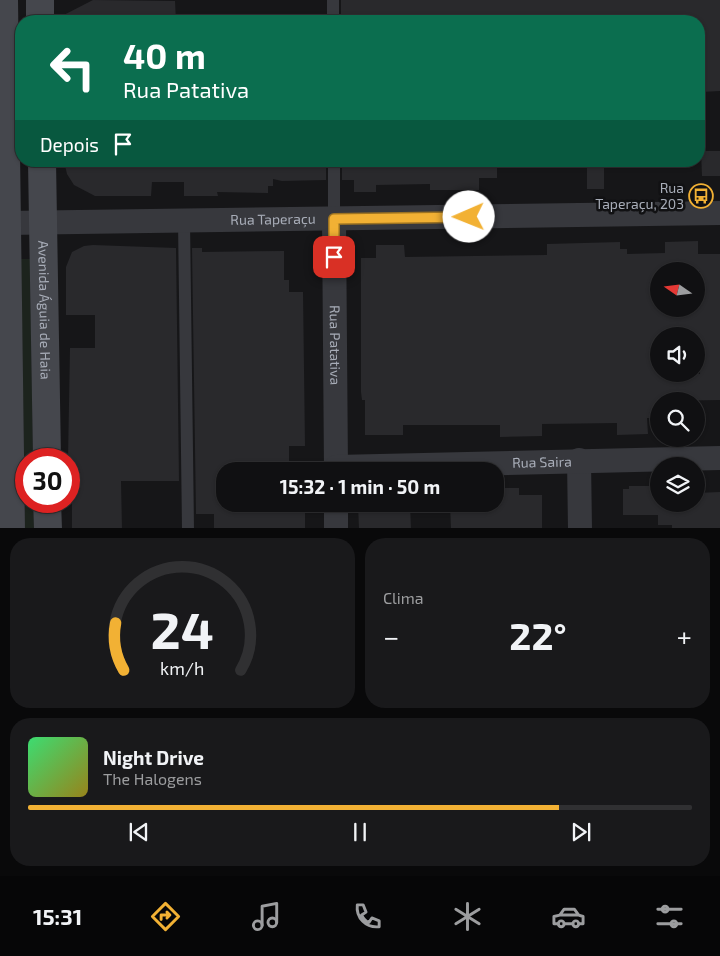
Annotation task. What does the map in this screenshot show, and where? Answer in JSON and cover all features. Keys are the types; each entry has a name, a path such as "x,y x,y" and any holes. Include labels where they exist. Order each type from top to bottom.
{"main road":[{"name":"Avenida Águia de Haia","path":"4,0 5,30 15,131"},
{"path":"40,0 40,15"},
{"name":"Avenida Águia de Haia","path":"19,167 46,448"},
{"name":"Avenida Águia de Haia","path":"11,528 4,264 24,222 40,167"},
{"path":"48,513 48,528"}],"street":[{"name":"Rua Taperaçu","path":"24,222 720,213"},
{"name":"Rua Patativa","path":"334,219 336,462"},
{"name":"Rua Saira","path":"504,463 720,458"},
{"path":"579,460 580,528"},
{"path":"336,512 336,528"}],"lane":[{"path":"333,0 333,15"},
{"path":"334,167 334,219"},
{"path":"184,220 188,528"}],"shaded area":[{"path":"21,259 30,259 33,448 24,448"},
{"path":"25,513 33,513 34,528 25,528"}],"building":[{"path":"93,0 175,1 176,15 64,15"},
{"path":"341,0 720,0 720,91 705,92 705,15 341,15"},
{"path":"705,151 720,151 720,176 702,176 702,167 705,167"},
{"path":"65,167 326,167 326,180 282,181 273,179 273,186 268,186 268,193 217,192 218,196 184,196 184,182 152,182 151,196 95,196 74,185 67,174"},
{"path":"342,167 497,167 497,178 479,178 479,190 430,190 430,184 376,185 376,192 354,192 354,180 342,180"},
{"path":"587,167 604,167 604,189 587,189"},
{"path":"698,241 698,254 720,254 720,400 705,400 705,392 650,392 650,418 647,418 648,434 617,435 617,423 542,424 542,436 500,437 500,425 403,425 403,435 365,435 365,400 362,400 361,392 361,258 376,258 376,245 404,245 405,257 547,255 547,244 620,242 620,249 627,249 627,254 665,253 665,242"},
{"path":"93,245 176,248 179,481 121,481 122,528 72,528 72,513 80,513 80,448 68,448 70,348 95,348 95,315 66,315 66,267 72,252 84,246"},
{"path":"192,248 202,248 202,252 284,251 284,280 289,280 289,292 303,292 305,446 289,446 289,462 216,462 216,512 305,512 305,528 214,528 214,514 196,514"},
{"path":"629,486 650,486 650,512 705,512 705,493 720,492 720,528 672,528 672,525 658,525 658,515 623,515 623,489 629,489"},
{"path":"504,488 519,488 519,495 542,495 542,528 451,528 450,512 504,512"},
{"path":"358,512 410,512 411,528 359,528"}],"place":[{"name":"Rua Taperaçu, 203","path":"701,196"}],"route":[{"path":"334,257 334,219 469,217"}]}
